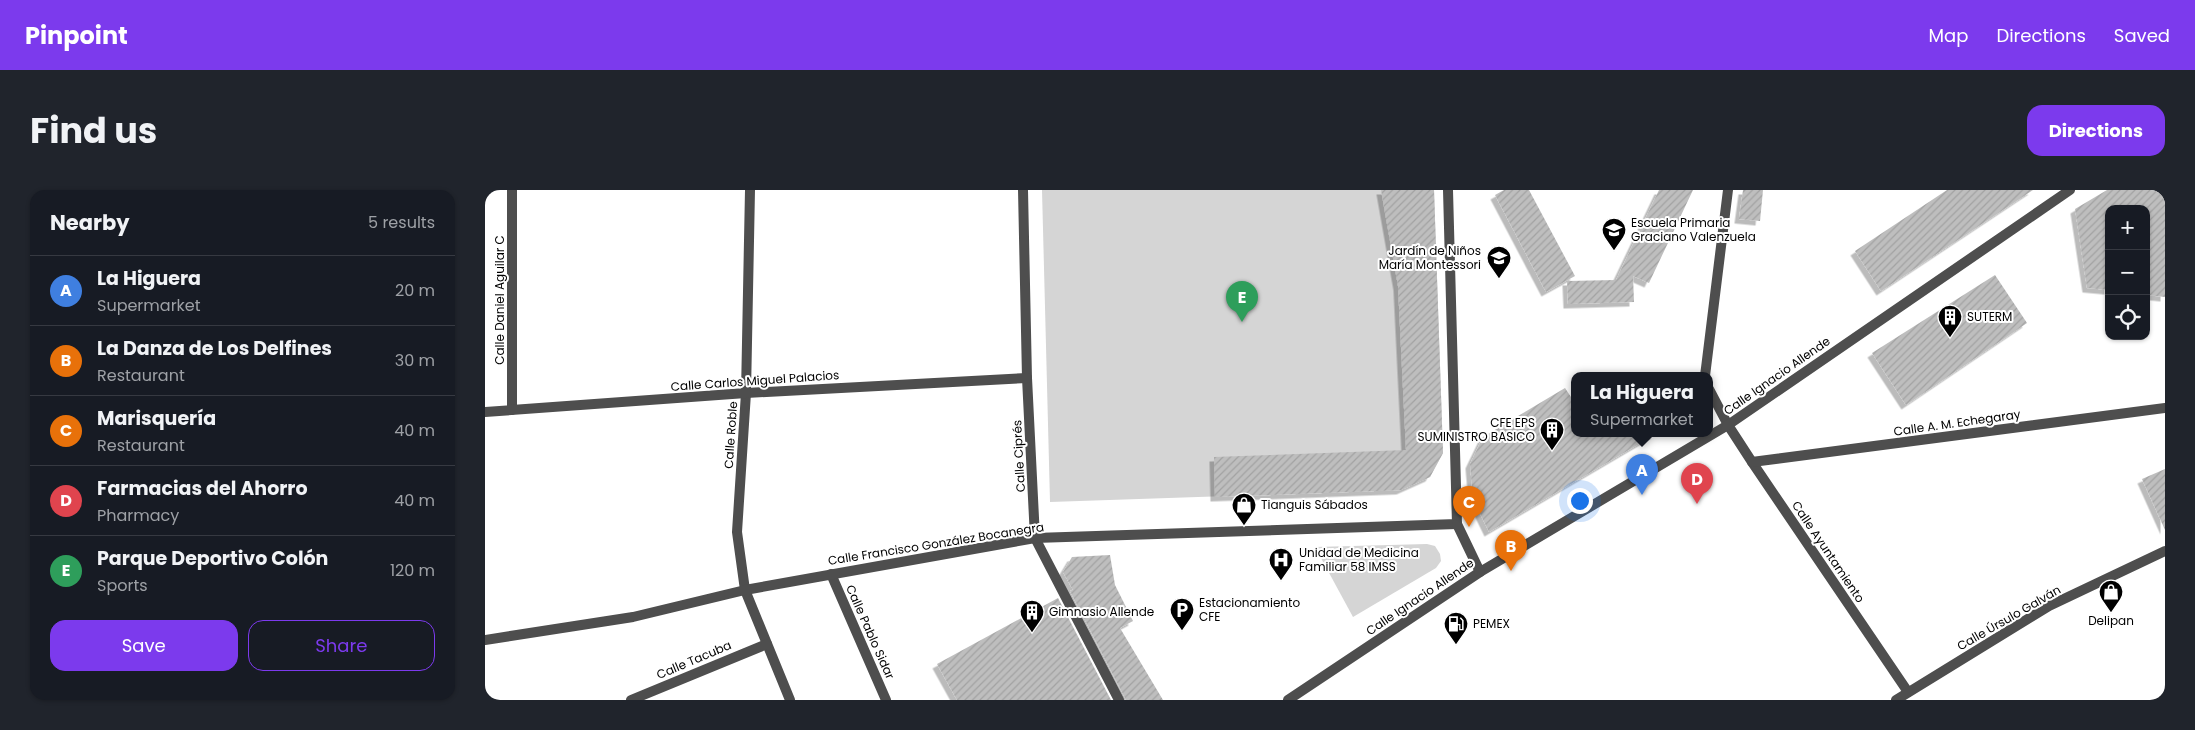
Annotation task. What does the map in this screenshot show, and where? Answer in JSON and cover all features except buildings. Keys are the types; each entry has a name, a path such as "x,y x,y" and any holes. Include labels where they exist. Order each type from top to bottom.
{"street":[{"name":"Calle Daniel Aguilar C","path":"512,190 512,410"},
{"name":"Calle Roble","path":"750,190 746,393 737,532 745,590 790,700"},
{"name":"Calle Ciprés","path":"1023,190 1027,378 1035,538 1119,700"},
{"path":"1448,190 1457,524 1480,572"},
{"path":"1706,372 1729,190"},
{"name":"Calle Ignacio Allende","path":"1713,434 2070,190"},
{"name":"Calle Carlos Miguel Palacios","path":"485,412 746,393 1027,378"},
{"name":"Calle Ayuntamiento","path":"1713,397 1728,425 1752,462 1907,692"},
{"name":"Calle A. M. Echegaray","path":"1752,462 2165,408"},
{"name":"Calle Ignacio Allende","path":"1288,700 1480,572 1708,437"},
{"name":"Calle Francisco González Bocanegra","path":"485,640 633,617 745,590 1035,538 1457,524"},
{"name":"Calle Úrsulo Galván","path":"1896,700 2049,606 2165,551"},
{"name":"Calle Pablo Sidar","path":"831,574 887,700"},
{"name":"Calle Tacuba","path":"631,700 767,644"}],"shaded area":[{"path":"1042,190 1434,190 1443,453 1430,477 1401,490 1050,502"},
{"path":"1427,544 1435,546 1440,554 1441,561 1436,568 1353,617 1315,547"}],"place":[{"name":"Escuela Primaria Graciano Valenzuela","path":"1614,251"},
{"name":"Jardín de Niños María Montessori","path":"1499,279"},
{"name":"Parque Deportivo Colón","path":"1242,322"},
{"name":"SUTERM","path":"1950,338"},
{"name":"CFE EPS SUMINISTRO BASICO","path":"1552,451"},
{"name":"La Higuera","path":"1642,495"},
{"name":"Farmacias del Ahorro","path":"1697,504"},
{"name":"Tianguis Sábados","path":"1244,526"},
{"name":"Marisquería","path":"1469,527"},
{"name":"La Danza de Los Delfines","path":"1511,571"},
{"name":"Unidad de Medicina Familiar 58 IMSS","path":"1281,581"},
{"name":"Delipan","path":"2111,613"},
{"name":"Estacionamiento CFE","path":"1182,631"},
{"name":"Gimnasio Allende","path":"1032,633"},
{"name":"PEMEX","path":"1456,645"}]}
